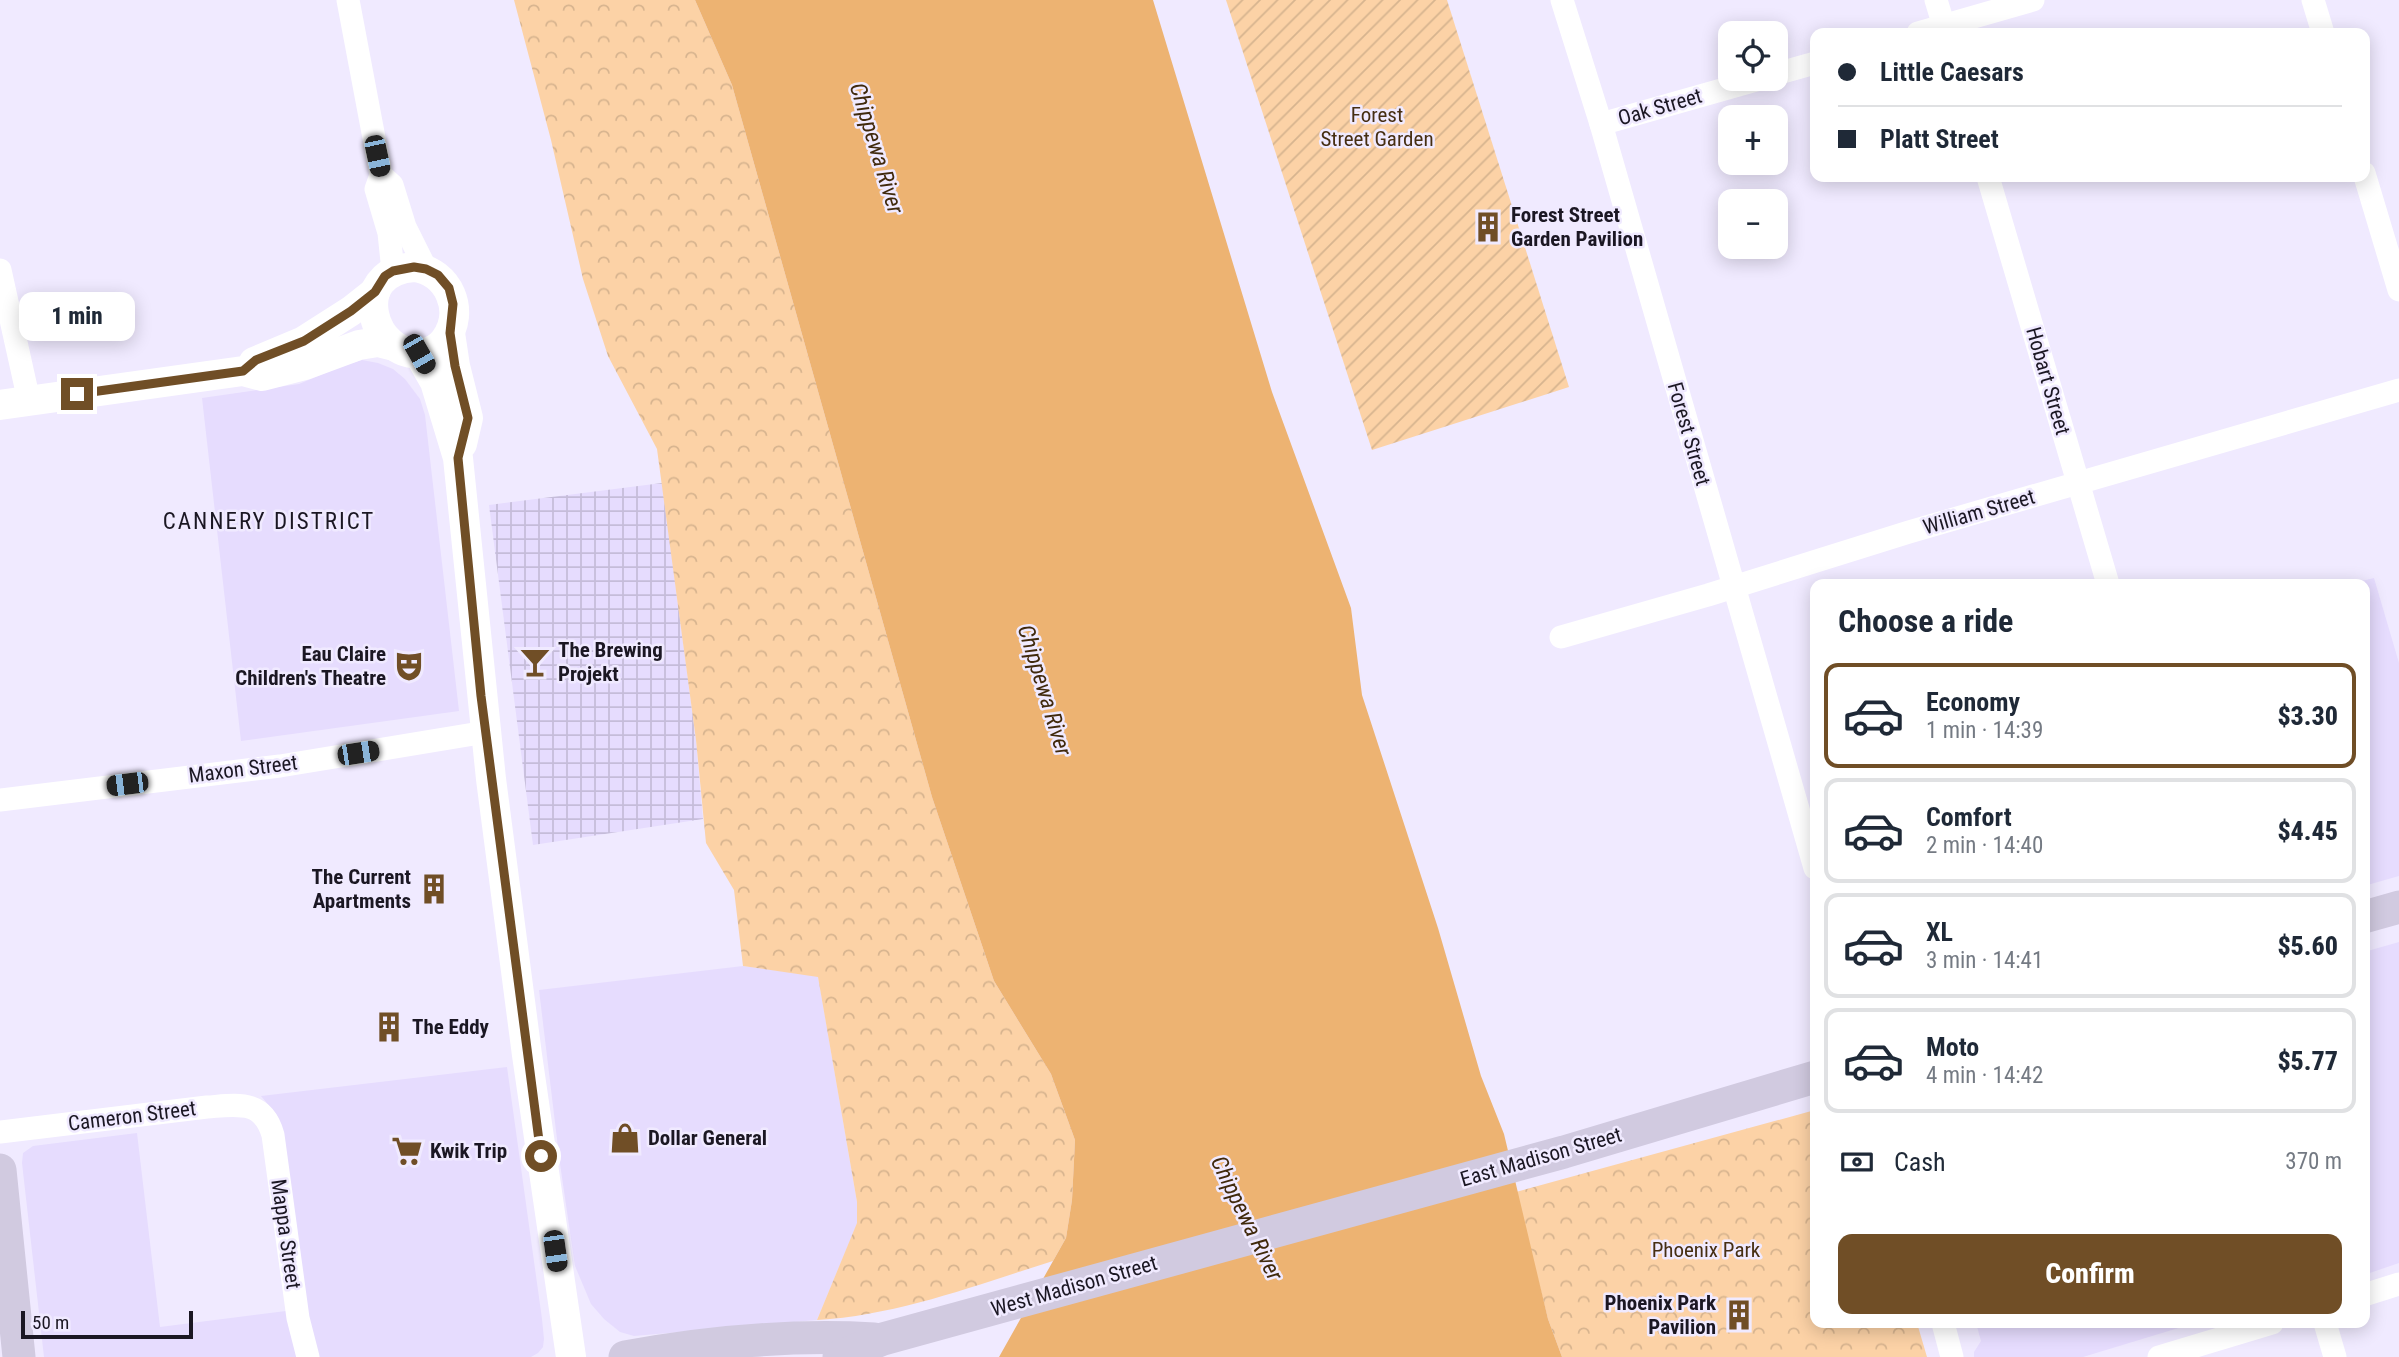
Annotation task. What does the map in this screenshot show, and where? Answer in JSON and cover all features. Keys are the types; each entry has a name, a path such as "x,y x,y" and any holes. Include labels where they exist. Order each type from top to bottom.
{"main road":[{"path":"2370,914 2399,907"},
{"name":"East Madison Street","path":"1266,1233 1564,1152 1810,1078"},
{"path":"0,1170 19,1357"},
{"name":"West Madison Street","path":"839,1357 883,1339 1266,1233"},
{"name":"West Madison Street","path":"625,1357 703,1344 756,1339 818,1336 883,1339"}],"street":[{"path":"348,0 381,175 376,189 389,233 384,281 373,305 384,335 406,350 435,382 458,458 486,732 527,1055 571,1357"},
{"name":"Forest Street","path":"1562,0 1601,124 1810,851"},
{"path":"1936,0 1944,28"},
{"path":"1951,28 2034,0"},
{"path":"2313,0 2321,28"},
{"path":"1788,71 1810,64"},
{"name":"Oak Street","path":"1601,124 1718,91"},
{"path":"381,175 392,185 405,228 426,269"},
{"name":"Hobart Street","path":"1989,182 2107,579"},
{"path":"2367,182 2399,290"},
{"path":"243,371 256,360 304,341 351,311 384,281 414,267 426,269 438,275 449,288 453,304 450,333 468,418 458,458"},
{"path":"0,270 29,401"},
{"path":"0,405 243,371 262,376 306,365 359,345 378,342 406,350 430,352 442,345 450,333"},
{"name":"William Street","path":"1561,637 1896,536 2399,390"},
{"name":"Maxon Street","path":"0,800 280,765 486,732"},
{"name":"Cameron Street","path":"0,1132 207,1107 237,1105 251,1107 263,1113"},
{"name":"Mappa Street","path":"263,1113 270,1122 273,1135 299,1328 308,1357"},
{"path":"2370,1293 2399,1284"},
{"path":"1944,1328 1952,1357"},
{"path":"2159,1357 2255,1328"},
{"path":"2326,1328 2335,1357"}],"shaded area":[{"path":"362,360 393,369 405,379 420,399 425,415 459,711 241,741 202,398 299,384"},
{"path":"662,483 696,740 703,819 533,845 489,505"},
{"path":"2374,578 2399,663 2399,876 2370,884 2370,579"},
{"path":"2399,942 2399,1263 2370,1273 2370,950"},
{"path":"743,966 818,976 857,1202 857,1224 817,1320 634,1336 620,1332 591,1304 575,1266 539,990"},
{"path":"507,1067 542,1319 544,1339 543,1347 538,1353 531,1357 44,1357 22,1163 23,1153 33,1146 137,1133 160,1327 302,1309 271,1108 261,1096"},
{"path":"1977,1328 2179,1328 2083,1357 1974,1357 1981,1341"}],"green space":[{"path":"514,0 695,0 732,85 932,797 994,981 1051,1074 1075,1140 1072,1200 1066,1238 1053,1261 907,1305 848,1317 817,1320 857,1223 857,1202 818,977 743,966 734,890 706,843 696,740 657,449 608,356 583,279 551,140"},
{"name":"Forest Street Garden","path":"1226,0 1447,0 1569,387 1372,450"},
{"name":"Phoenix Park","path":"1810,1111 1810,1328 1918,1328 1927,1357 1562,1357 1548,1319 1516,1192"}],"water":[{"name":"Chippewa River","path":"695,0 1153,0 1272,392 1351,608 1362,695 1438,928 1481,1076 1504,1134 1548,1319 1562,1357 999,1357 1066,1238 1072,1200 1075,1140 1051,1074 994,981 932,797 732,85"}],"place":[{"name":"Forest Street Garden Pavilion","path":"1488,227"},
{"name":"The Brewing Projekt","path":"535,662"},
{"name":"Eau Claire Children's Theatre","path":"409,666"},
{"name":"The Current Apartments","path":"434,889"},
{"name":"The Eddy","path":"389,1027"},
{"name":"Dollar General","path":"625,1138"},
{"name":"Kwik Trip","path":"407,1151"},
{"name":"Phoenix Park Pavilion","path":"1739,1315"}],"district":[{"name":"CANNERY DISTRICT","path":"269,521"}],"route":[{"path":"77,394 243,371 256,360 304,341 351,311 375,292 385,276 402,268 426,269 438,275 449,288 453,304 450,333 468,418 458,458 481,696 541,1156"}]}
